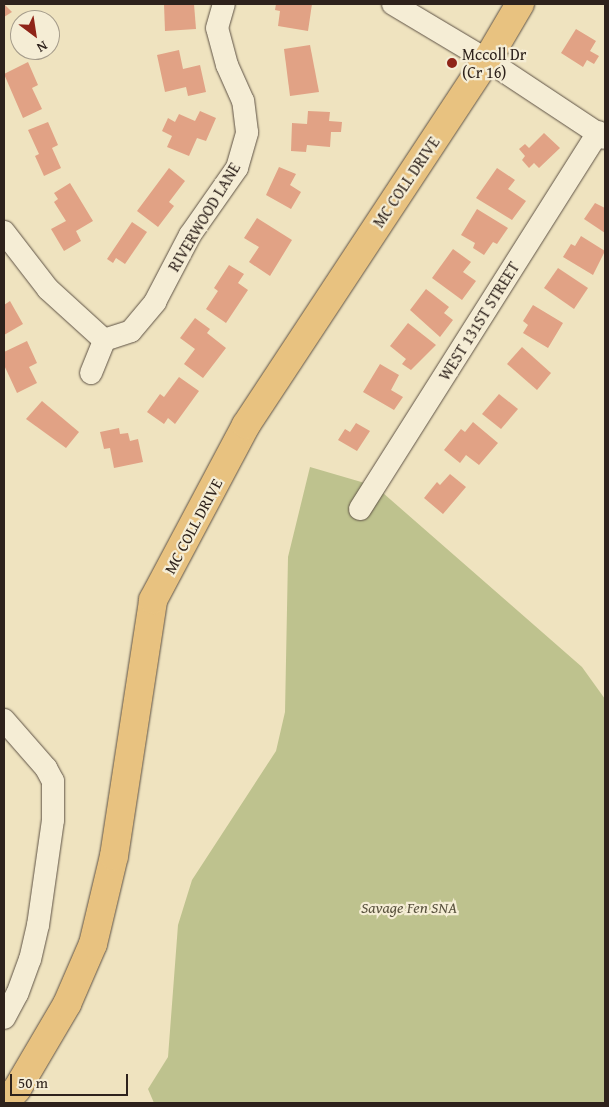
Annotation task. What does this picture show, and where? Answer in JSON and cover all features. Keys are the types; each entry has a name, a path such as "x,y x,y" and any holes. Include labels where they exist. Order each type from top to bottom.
{"main road":[{"name":"MC COLL DRIVE","path":"4,1103 17,1089 67,1004 92,944 114,856 153,600 246,426 487,60 520,4"}],"street":[{"name":"RIVERWOOD LANE","path":"104,340 131,331 156,302 190,235 236,168 247,132 243,101 227,65 217,28 224,4"},
{"path":"393,4 487,60 602,135"},
{"name":"WEST 131ST STREET","path":"360,509 602,135"},
{"path":"4,232 48,289 104,340 91,373"},
{"path":"4,720 46,768 53,781 53,820 30,959 17,994 4,1018"}],"green space":[{"name":"Savage Fen SNA","path":"310,467 375,486 582,667 605,699 605,1103 154,1103 148,1089 168,1057 178,925 192,880 276,751 285,712 288,557"}],"building":[{"path":"4,4 10,10 10,13 4,17"},
{"path":"164,4 194,4 196,29 165,31"},
{"path":"276,4 312,4 308,31 278,26 280,11 275,10"},
{"path":"576,29 596,41 590,51 599,56 594,64 587,60 583,67 561,53"},
{"path":"310,45 319,92 290,96 284,49"},
{"path":"179,50 183,69 200,65 206,92 188,96 186,87 165,92 157,55"},
{"path":"28,62 38,85 32,88 42,109 23,118 4,74"},
{"path":"200,111 216,118 206,141 197,138 189,156 167,147 172,136 162,131 168,118 175,122 179,114 195,121"},
{"path":"308,111 330,112 329,121 342,122 341,132 331,132 330,147 307,145 306,152 291,151 292,123 307,124"},
{"path":"48,122 58,145 52,148 61,168 44,176 35,156 39,154 28,130"},
{"path":"544,133 560,148 539,168 534,163 529,168 522,160 525,156 519,149 525,144 529,148"},
{"path":"279,167 296,174 290,185 301,192 291,209 266,195"},
{"path":"169,168 185,181 169,202 174,206 158,227 137,211"},
{"path":"497,168 515,180 508,189 526,201 512,220 476,198"},
{"path":"70,183 93,221 76,231 81,241 64,251 51,229 66,221 54,202 58,199 54,193"},
{"path":"595,203 605,208 605,233 584,219"},
{"path":"477,209 508,228 497,244 493,242 484,255 473,248 475,243 461,235"},
{"path":"257,218 292,240 270,276 249,262 259,247 244,238"},
{"path":"132,222 147,232 125,264 116,258 113,263 107,259"},
{"path":"581,236 605,251 593,275 563,257 571,244 575,246"},
{"path":"453,249 471,262 463,272 476,281 462,300 432,278"},
{"path":"229,265 244,274 238,283 248,290 226,323 206,309 218,291 214,288"},
{"path":"558,268 588,288 574,309 544,288"},
{"path":"426,289 449,307 444,313 453,320 440,337 410,310"},
{"path":"10,301 23,324 4,335 4,305"},
{"path":"533,305 563,323 548,348 523,333 528,325 523,321"},
{"path":"195,318 210,329 207,333 226,348 203,378 184,364 195,349 180,338"},
{"path":"408,323 436,345 411,370 402,364 406,359 390,346"},
{"path":"27,341 37,363 29,367 37,383 17,393 4,365 4,352"},
{"path":"522,347 551,373 537,390 507,364"},
{"path":"380,364 399,375 391,390 403,397 394,410 363,392"},
{"path":"179,377 199,391 175,424 168,418 164,424 147,412 160,394 164,397"},
{"path":"499,394 518,409 501,429 482,414"},
{"path":"42,401 79,432 66,448 26,419"},
{"path":"473,422 498,443 479,465 466,455 460,463 444,450 461,429 465,432"},
{"path":"356,423 370,431 357,451 338,440 345,429 350,432"},
{"path":"119,428 120,434 128,433 130,441 138,439 143,462 114,468 110,448 104,449 100,432"},
{"path":"450,474 466,487 443,514 424,498 437,482 440,485"}],"place":[{"name":"Mccoll Dr (Cr 16)","path":"452,63"}]}
